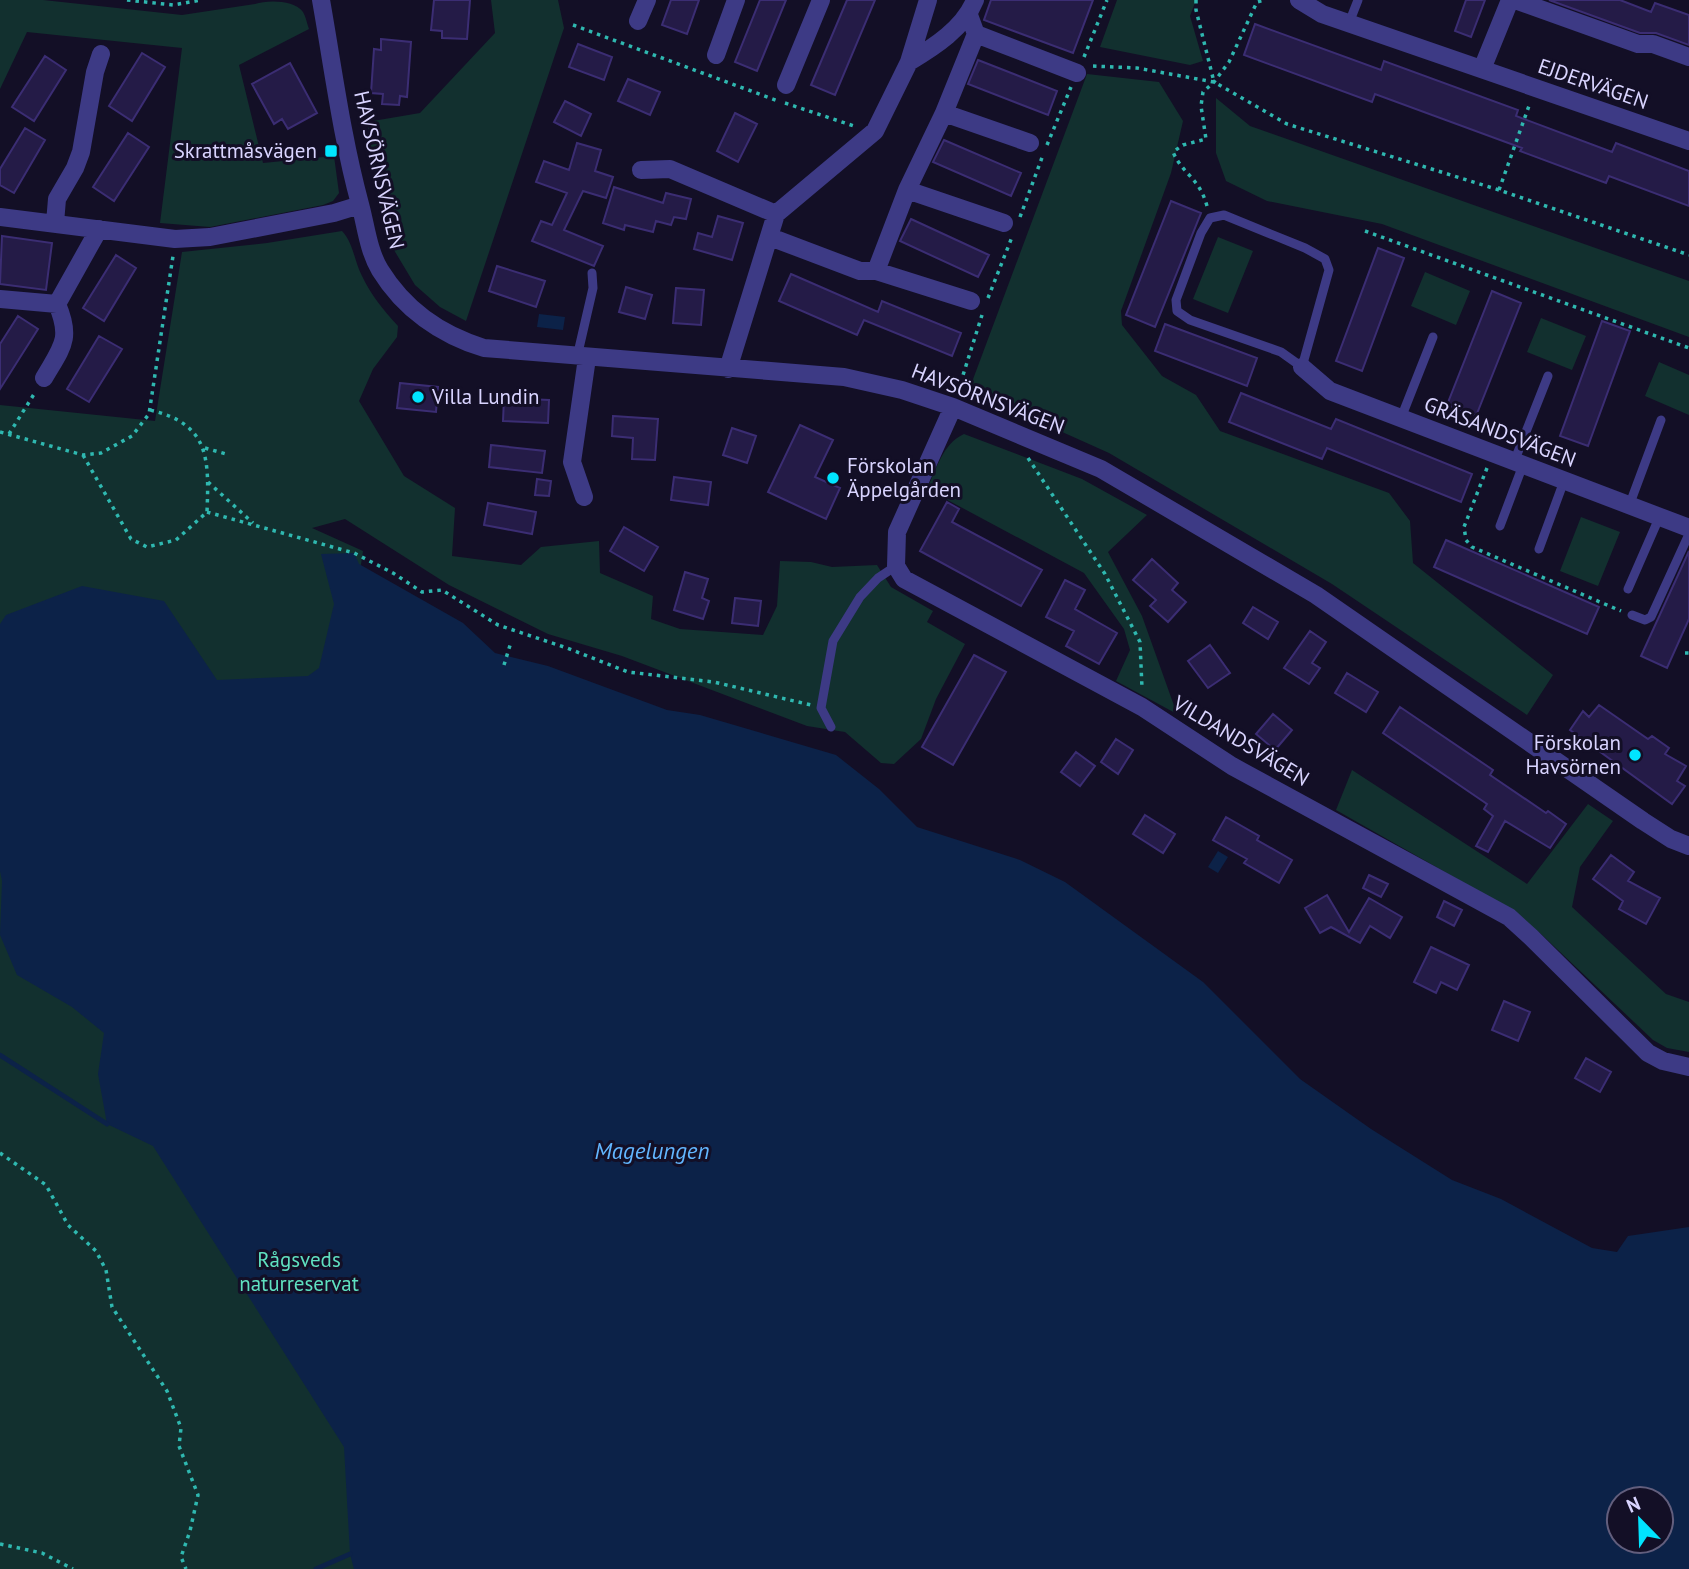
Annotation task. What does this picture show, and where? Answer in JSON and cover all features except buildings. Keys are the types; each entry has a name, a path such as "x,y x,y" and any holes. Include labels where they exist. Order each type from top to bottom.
{"street":[{"name":"HAVSÖRNSVÄGEN","path":"321,0 355,187 367,238 378,268 392,287 427,321 461,341 484,348 844,377 902,390 1009,430 1101,469 1316,595 1643,821 1671,839 1689,846"},
{"path":"638,21 647,0"},
{"path":"716,55 736,0"},
{"path":"786,85 821,0"},
{"path":"728,369 776,214 875,131 909,62 928,0"},
{"path":"1482,69 1510,0"},
{"path":"1515,0 1638,44 1653,44 1689,57"},
{"name":"EJDERVÄGEN","path":"1304,1 1322,14 1689,141"},
{"path":"909,62 927,51 972,8"},
{"path":"876,271 907,190 944,113 976,34 972,8"},
{"path":"976,34 1079,70"},
{"path":"55,223 57,199 81,152 95,72 101,54"},
{"path":"944,113 1030,143"},
{"path":"641,170 670,169 776,214"},
{"path":"907,190 1003,223"},
{"path":"0,217 175,239 210,237 334,213 360,205"},
{"path":"57,304 99,229"},
{"path":"770,237 860,271 876,271 971,301"},
{"path":"0,299 57,304"},
{"path":"44,378 65,343 64,320 57,304"},
{"path":"582,357 572,461 584,497"},
{"name":"GRÄSANDSVÄGEN","path":"1301,367 1330,391 1689,528"},
{"path":"896,566 897,532 953,407"},
{"name":"VILDANDSVÄGEN","path":"896,566 904,579 920,589 1142,707 1232,766 1509,918 1648,1053 1663,1061 1689,1067"}],"lane":[{"path":"1349,23 1358,0"},
{"path":"1224,215 1325,259 1329,270 1301,367 1281,352 1190,320 1177,310 1177,300 1200,233 1210,218 1224,215"},
{"path":"582,357 593,288 592,273"},
{"path":"1401,418 1433,337"},
{"path":"1500,526 1548,376"},
{"path":"1629,506 1661,419"},
{"path":"1539,549 1564,481"},
{"path":"1628,589 1659,518"},
{"path":"1632,615 1645,620 1651,617 1689,534"},
{"path":"831,727 821,708 833,641 860,597 878,578 896,566"}],"path":[{"path":"127,0 173,5 201,0"},
{"path":"953,407 985,305 1107,0"},
{"path":"1196,0 1196,10 1214,82"},
{"path":"1210,218 1203,192 1194,178 1179,165 1173,152 1183,145 1206,139 1201,106 1203,92 1229,62 1256,2 1265,0"},
{"path":"573,25 837,121"},
{"path":"1079,70 1137,68 1214,82 1287,124 1499,190 1689,255"},
{"path":"1499,190 1536,88"},
{"path":"1365,231 1689,348"},
{"path":"0,432 83,455 101,453 132,436 149,414 175,239"},
{"path":"9,434 44,378"},
{"path":"83,455 131,539 147,547 176,540 207,512 205,448 189,427 169,414 149,410"},
{"path":"1009,430 1105,574 1140,642 1143,694"},
{"path":"205,448 226,454"},
{"path":"1493,453 1464,527 1466,540 1472,547 1609,608 1632,615"},
{"path":"208,482 255,525"},
{"path":"207,512 354,553 422,592 442,590 498,625 628,672 715,682 821,708"},
{"path":"504,665 511,642"},
{"path":"0,1153 46,1185 68,1226 96,1251 106,1270 112,1307 167,1391 181,1428 179,1446 198,1495 181,1557 186,1569"},
{"path":"0,1544 42,1553 73,1569"}],"green space":[{"path":"0,0 43,0 182,15 267,2 294,5 304,14 309,29 239,65 263,163 334,156 339,193 333,201 323,205 210,227 160,223 182,48 27,32 0,89"},
{"path":"491,0 558,0 564,28 466,321 440,307 415,285 385,235 367,122 420,113 495,33"},
{"path":"1117,0 1196,0 1190,16 1203,61 1190,65 1100,47"},
{"path":"1087,74 1159,82 1183,121 1171,173 1121,311 1122,325 1162,376 1196,395 1220,431 1389,493 1410,521 1413,563 1553,675 1527,715 1332,584 1109,453 969,390"},
{"path":"1216,98 1250,126 1689,281 1689,337 1382,224 1267,201 1226,181 1216,153"},
{"name":"Rågsveds naturreservat","path":"342,231 349,241 369,290 398,326 397,337 373,369 359,401 404,476 455,508 452,556 521,565 541,547 599,541 600,573 653,596 651,619 680,629 763,635 777,606 780,561 811,562 832,567 877,565 891,587 933,611 927,622 965,644 936,699 921,739 894,764 881,763 845,732 807,726 622,656 548,634 449,585 345,519 312,528 363,551 306,929 691,1569 0,1569 0,405 155,421 182,252 267,243"},
{"path":"1218,237 1253,251 1228,313 1193,299"},
{"path":"1425,272 1470,291 1456,325 1411,306"},
{"path":"1541,318 1586,336 1572,370 1527,352"},
{"path":"1659,362 1689,375 1689,415 1645,396"},
{"path":"964,434 1082,479 1147,515 1108,552 1142,616 1177,714 1116,681 1130,650 1124,629 1084,573 927,489 945,450"},
{"path":"1581,517 1620,532 1598,586 1560,571"},
{"path":"1352,770 1527,884 1588,804 1613,821 1580,867 1572,907 1666,994 1689,1002 1689,1052 1667,1048 1653,1040 1540,933 1510,909 1336,810"}],"water":[{"path":"539,314 565,317 563,330 537,327"},
{"name":"Magelungen","path":"354,553 359,564 463,623 495,653 548,666 667,710 700,715 836,755 879,789 917,827 1020,860 1065,882 1203,982 1300,1079 1371,1129 1452,1180 1501,1199 1592,1248 1617,1252 1628,1236 1689,1227 1689,1569 354,1569 350,1554 344,1447 153,1146 107,1124 98,1074 104,1033 72,1007 17,975 0,935 0,624 6,615 82,586 164,601 217,680 308,676 319,668 334,604 321,554"},
{"path":"1218,851 1228,857 1218,873 1208,867"}],"waterway":[{"path":"0,1055 107,1124"},
{"path":"316,1569 350,1554"}],"place":[{"name":"Skrattmåsvägen","path":"331,151"},
{"name":"Villa Lundin","path":"418,397"},
{"name":"Förskolan Äppelgården","path":"833,478"},
{"name":"Förskolan Havsörnen","path":"1635,755"}]}
